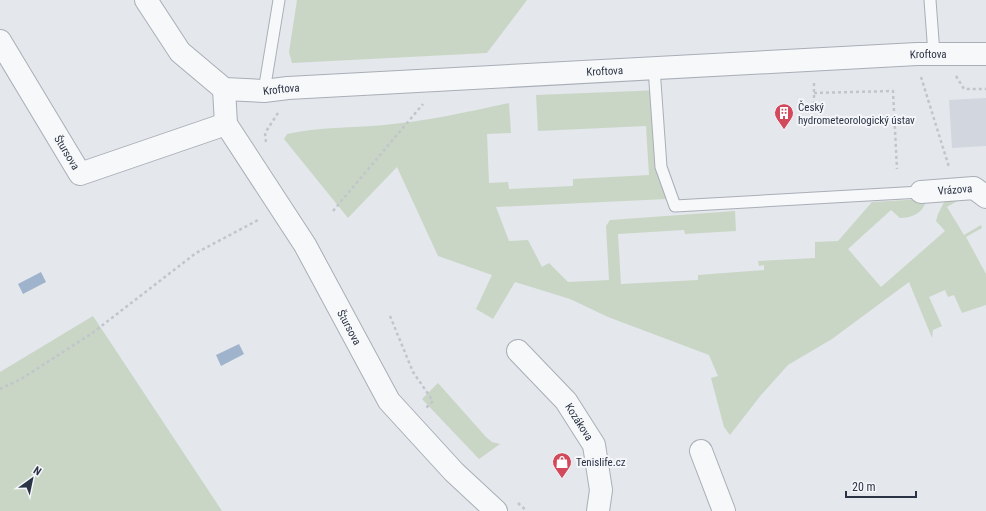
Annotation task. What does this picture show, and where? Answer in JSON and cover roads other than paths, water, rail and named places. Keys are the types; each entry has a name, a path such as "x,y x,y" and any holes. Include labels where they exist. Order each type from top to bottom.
{"street":[{"path":"146,0 180,52 224,88"},
{"name":"Štursova","path":"3,50 80,174 226,124"},
{"name":"Kroftova","path":"224,88 264,91 288,88 654,68 934,54 986,54"},
{"name":"Štursova","path":"224,88 226,124 305,245 389,401 454,472 496,511"},
{"name":"Vrázova","path":"921,192 974,188 986,197"},
{"name":"Kozákova","path":"518,351 566,401 594,445 601,490 598,511"},
{"path":"701,451 724,511"}],"lane":[{"path":"264,91 279,0"},
{"path":"930,0 934,54"},
{"path":"654,68 661,167 675,206 921,192"}],"water":[{"path":"41,272 46,282 23,294 18,284"},
{"path":"239,344 244,354 221,366 216,355"}],"place":[{"name":"Český hydrometeorologický ústav","path":"784,130"},
{"name":"Tenislife.cz","path":"562,479"}]}
